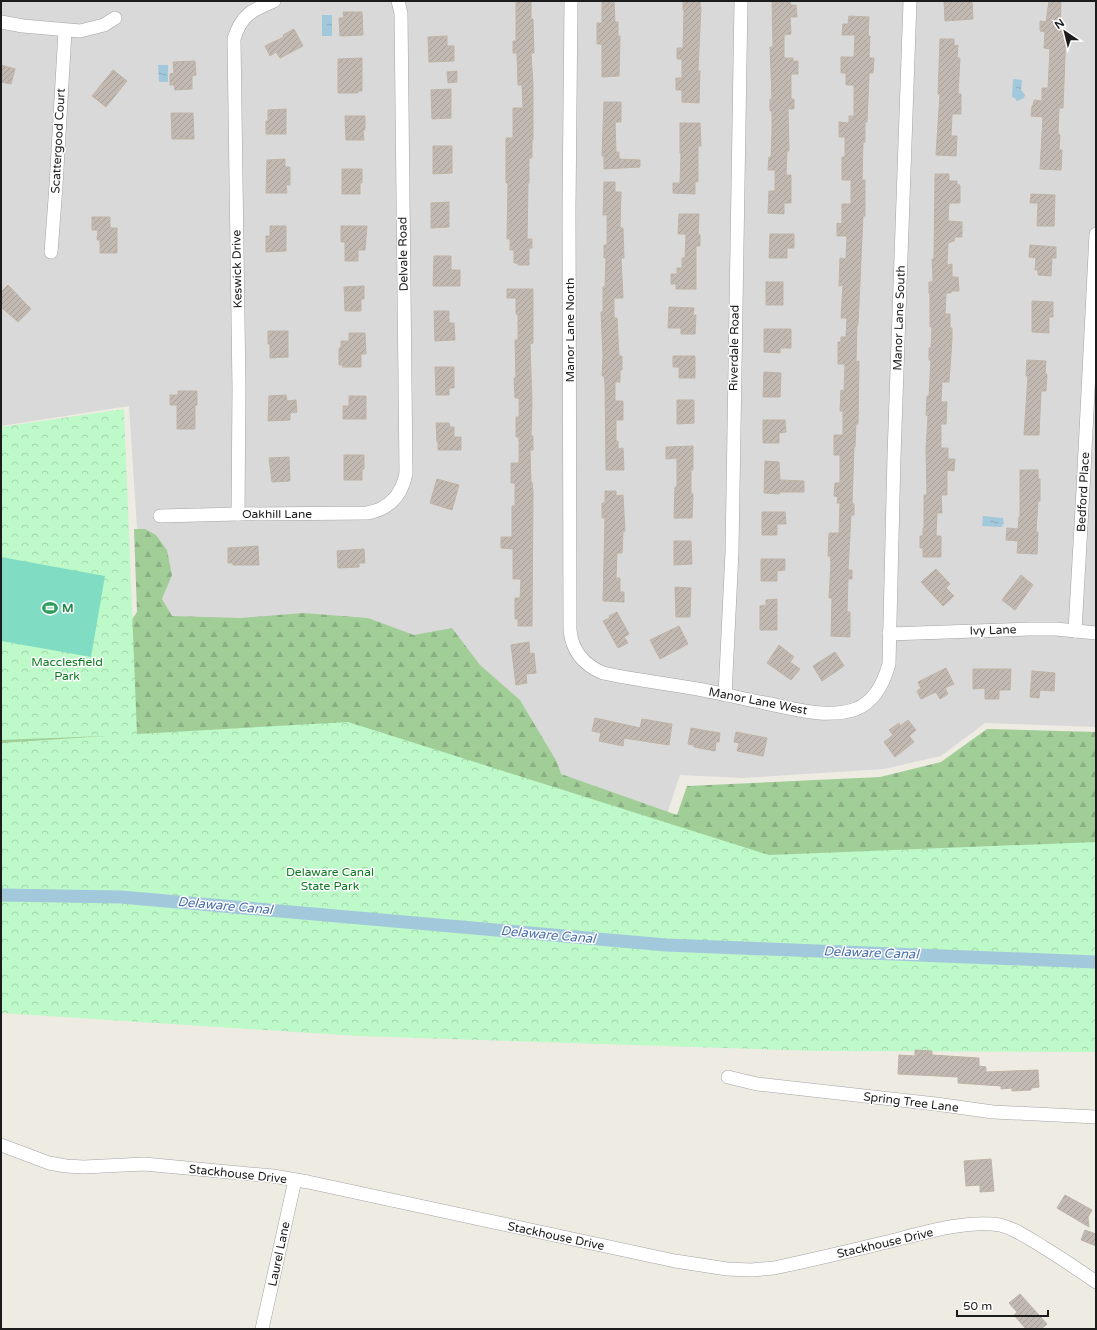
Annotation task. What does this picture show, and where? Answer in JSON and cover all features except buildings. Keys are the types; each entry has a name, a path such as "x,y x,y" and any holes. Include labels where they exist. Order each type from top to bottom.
{"street":[{"name":"Keswick Drive","path":"238,514 239,389 234,39 239,24 246,15 274,1"},
{"name":"Delvale Road","path":"392,502 400,492 406,473 400,13 398,1"},
{"name":"Manor Lane North","path":"571,1 569,209 570,630 572,643 579,656"},
{"name":"Riverdale Road","path":"725,694 732,552 741,1"},
{"name":"Manor Lane South","path":"889,634 910,1"},
{"path":"1,22 23,26 65,30 86,30 104,25 115,18"},
{"name":"Scattergood Court","path":"51,252 65,30"},
{"name":"Bedford Place","path":"1075,630 1092,375 1096,234"},
{"name":"Oakhill Lane","path":"160,516 367,513 382,509 392,502"},
{"name":"Ivy Lane","path":"889,634 1030,628 1075,630 1096,633"},
{"name":"Manor Lane West","path":"579,656 588,665 603,673 725,694 809,712 840,712 855,709 874,695 881,686 889,664 889,634"},
{"name":"Spring Tree Lane","path":"728,1077 756,1084 936,1104 993,1112 1096,1117"},
{"name":"Stackhouse Drive","path":"1,1145 49,1163 66,1166 84,1167 144,1164 273,1176 675,1261 727,1269 751,1270 774,1268 958,1226 984,1224 1000,1226 1024,1235 1096,1282"},
{"name":"Laurel Lane","path":"262,1329 295,1180"}],"shaded area":[{"path":"1,1 1096,1 1096,727 985,723 941,756 884,769 743,778 680,775 667,814 145,650 129,406 1,426"}],"green space":[{"name":"Delaware Canal State Park","path":"124,409 137,734 348,722 769,855 1096,842 1096,1052 818,1051 358,1036 1,1013 1,743 105,736 1,740 1,427"},
{"name":"Macclesfield Park","path":"134,529 145,529 156,535 167,550 172,575 162,599 172,616 240,618 303,613 368,618 414,635 452,628 480,665 520,700 557,762 561,774 677,815 687,786 880,777 941,762 987,729 1096,732 1096,938 1,870 1,670 131,621 137,612"},
{"name":"M","path":"1,557 105,576 91,657 1,641"}],"water":[{"path":"322,15 332,15 332,36 322,36"},
{"path":"158,65 168,65 168,82 159,82"},
{"path":"1013,79 1022,80 1021,90 1025,95 1024,98 1017,101 1012,97"},
{"path":"983,516 1003,518 1004,524 1002,527 982,526"}],"waterway":[{"name":"Delaware Canal","path":"1,895 121,897 666,945 1096,962"}],"place":[{"name":"M","path":"50,608"}]}
